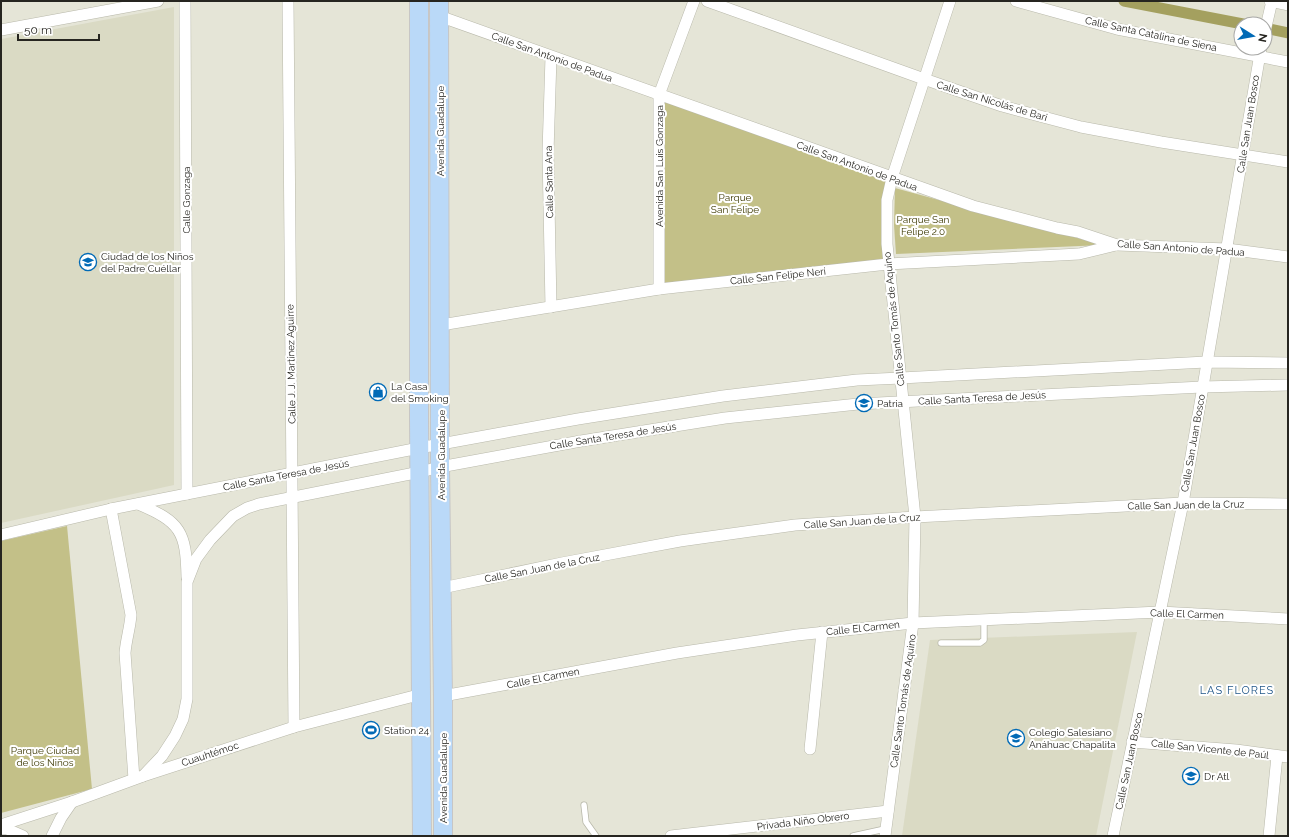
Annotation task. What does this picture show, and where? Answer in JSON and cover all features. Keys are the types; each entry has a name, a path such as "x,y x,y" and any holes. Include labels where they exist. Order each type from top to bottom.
{"main road":[{"name":"Avenida Guadalupe","path":"419,1 419,448 422,836"},
{"name":"Avenida Guadalupe","path":"439,9 441,325 440,467 443,836"}],"street":[{"path":"1,30 158,1"},
{"name":"Calle Gonzaga","path":"185,1 187,494"},
{"name":"Calle J. J. Martínez Aguirre","path":"288,1 294,727"},
{"name":"Avenida San Luis Gonzaga","path":"659,289 659,95 694,1"},
{"name":"Calle San Nicolás de Bari","path":"707,1 1002,106 1081,127 1288,162"},
{"name":"Calle Santo Tomás de Aquino","path":"885,833 913,623 915,517 888,264 886,220 887,200 892,178 950,1"},
{"name":"Calle Santa Catalina de Siena","path":"1016,1 1117,29 1233,48"},
{"path":"1268,16 1271,3 1288,4"},
{"name":"Calle San Antonio de Padua","path":"439,9 551,57 972,206 1078,232 1117,245 1227,249 1288,257"},
{"name":"Calle San Juan Bosco","path":"1113,836 1183,503 1259,56"},
{"name":"Calle Santa Catalina de Siena","path":"1271,56 1288,62"},
{"name":"Calle Santa Ana","path":"551,57 548,152 551,307"},
{"name":"Calle San Felipe Neri","path":"441,325 659,289 888,264 1079,254 1117,245"},
{"name":"Calle Santa Teresa de Jesús","path":"1,534 111,509 419,448 578,419 723,396 857,380 1206,362 1288,362"},
{"name":"Calle Santa Teresa de Jesús","path":"138,778 162,756 175,736 183,719 187,698 187,582 196,559 210,540 233,516 247,508 259,504 440,467 581,441 725,418 858,404 1202,387 1288,386"},
{"name":"Calle San Juan de la Cruz","path":"442,588 562,563 680,541 795,525 1183,503 1288,504"},
{"path":"138,504 165,516 181,534 184,540 186,554 187,582"},
{"path":"111,509 131,615 125,653 138,778"},
{"name":"Calle El Carmen","path":"443,696 677,653 797,634 913,623 1160,612 1288,618"},
{"path":"810,749 822,632"},
{"name":"Cuauhtémoc","path":"1,825 294,727 422,694"},
{"name":"Calle San Vicente de Paúl","path":"1132,742 1236,750 1282,756"},
{"path":"1269,836 1282,756"},
{"path":"52,836 61,818 72,802"},
{"name":"Privada Niño Obrero","path":"671,836 888,811"},
{"path":"1,829 7,829 23,836"}],"lane":[{"path":"941,643 980,643 984,640 984,620"},
{"path":"584,805 586,822 596,836"},
{"path":"853,836 885,833"}],"shaded area":[{"name":"Ciudad de los Niños del Padre Cuéllar","path":"174,7 174,485 1,523 1,39"},
{"name":"Colegio Salesiano Anáhuac Chapalita","path":"1137,632 1096,836 902,836 930,640"}],"green space":[{"name":"Parque San Felipe","path":"661,97 889,182 885,261 663,284"},
{"name":"Parque San Felipe 2.0","path":"895,188 1103,245 896,254 894,225"},
{"name":"Parque Ciudad de los Niños","path":"67,526 92,789 1,813 1,541"}],"waterway":[{"path":"1124,1 1233,22"},
{"path":"1273,30 1288,33"}],"place":[{"name":"Ciudad de los Niños del Padre Cuéllar","path":"88,262"},
{"name":"La Casa del Smoking","path":"378,392"},
{"name":"Patria","path":"864,403"},
{"name":"Station 24","path":"371,730"},
{"name":"Colegio Salesiano Anáhuac Chapalita","path":"1016,738"},
{"name":"Dr Atl","path":"1191,776"}],"district":[{"name":"LAS FLORES","path":"1237,690"}]}
